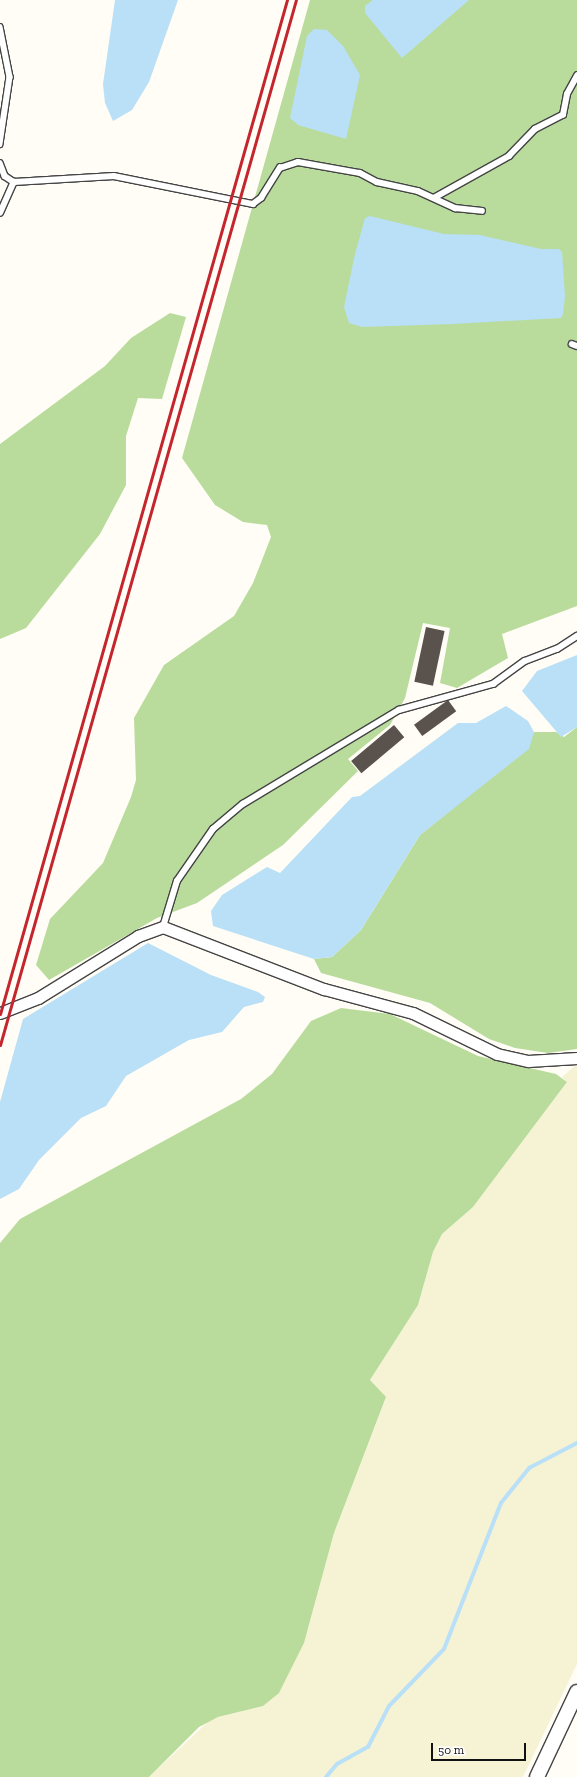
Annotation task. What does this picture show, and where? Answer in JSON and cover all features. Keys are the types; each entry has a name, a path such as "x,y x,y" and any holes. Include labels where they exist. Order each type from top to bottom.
{"street":[{"path":"0,1013 38,998 138,936 164,927 324,989 413,1013 486,1051 528,1061 577,1058"},
{"path":"537,1777 577,1692"}],"lane":[{"path":"0,27 10,76 0,144"},
{"path":"434,198 509,156 535,129 563,115 567,94 577,76"},
{"path":"0,163 5,176 14,182 114,176 253,204 261,198 280,168 298,162 360,173 434,198 455,208 482,211"},
{"path":"0,213 14,182"},
{"path":"164,927 177,881 213,829 243,804 399,710 493,684 525,661 557,649 577,636"}],"shaded area":[{"path":"577,1064 577,1664 523,1777 149,1777 211,1719 263,1706 308,1629 334,1533 386,1398 370,1380 418,1305 433,1252 442,1234 473,1207 567,1082 562,1077"}],"green space":[{"path":"310,0 577,0 577,606 502,634 508,658 457,688 440,683 450,628 423,623 405,698 390,725 348,759 358,771 283,845 197,903 157,918 49,980 36,965 50,919 103,863 131,797 136,780 134,718 164,665 234,616 253,583 271,537 267,525 243,522 215,505 182,458"},
{"path":"170,313 186,317 162,399 138,398 126,436 126,485 100,534 26,628 0,639 0,444 105,366 131,338"},
{"path":"577,727 577,1049 548,1053 515,1048 489,1039 430,1003 321,973 314,959 332,957 361,930 420,835 518,756 534,732 556,732 564,737"},
{"path":"341,1008 390,1014 478,1056 556,1074 567,1082 473,1207 442,1234 433,1252 418,1305 370,1380 386,1397 334,1533 304,1643 279,1693 263,1706 218,1717 199,1727 149,1777 0,1777 0,1243 20,1219 241,1099 272,1074 311,1021"}],"water":[{"path":"115,0 178,0 149,82 132,110 113,121 105,103 103,84"},
{"path":"373,0 469,0 402,58 365,13 365,6"},
{"path":"314,29 327,30 343,46 360,75 346,139 298,125 290,118 307,36"},
{"path":"370,216 444,234 480,235 541,249 559,249 562,252 565,296 563,314 561,318 362,327 349,323 344,307 355,254 365,218"},
{"path":"577,655 577,727 561,737 522,691 537,671"},
{"path":"506,706 528,721 534,732 529,749 420,835 361,930 332,957 314,959 213,926 211,911 222,895 267,867 280,873 352,797 360,796 458,723 476,723"},
{"path":"148,943 211,975 258,992 265,997 263,1002 244,1007 222,1032 189,1040 126,1076 106,1106 81,1118 39,1160 19,1189 0,1199 0,1102 23,1019"}],"building":[{"path":"426,627 445,631 433,686 414,682"},
{"path":"448,700 456,711 422,736 414,725"},
{"path":"394,725 404,737 361,773 351,761"}],"waterway":[{"path":"326,1777 337,1764 368,1747 389,1706 444,1649 501,1503 529,1468 577,1443"}],"railway":[{"path":"0,1014 287,0"},
{"path":"0,1045 296,0"}]}
